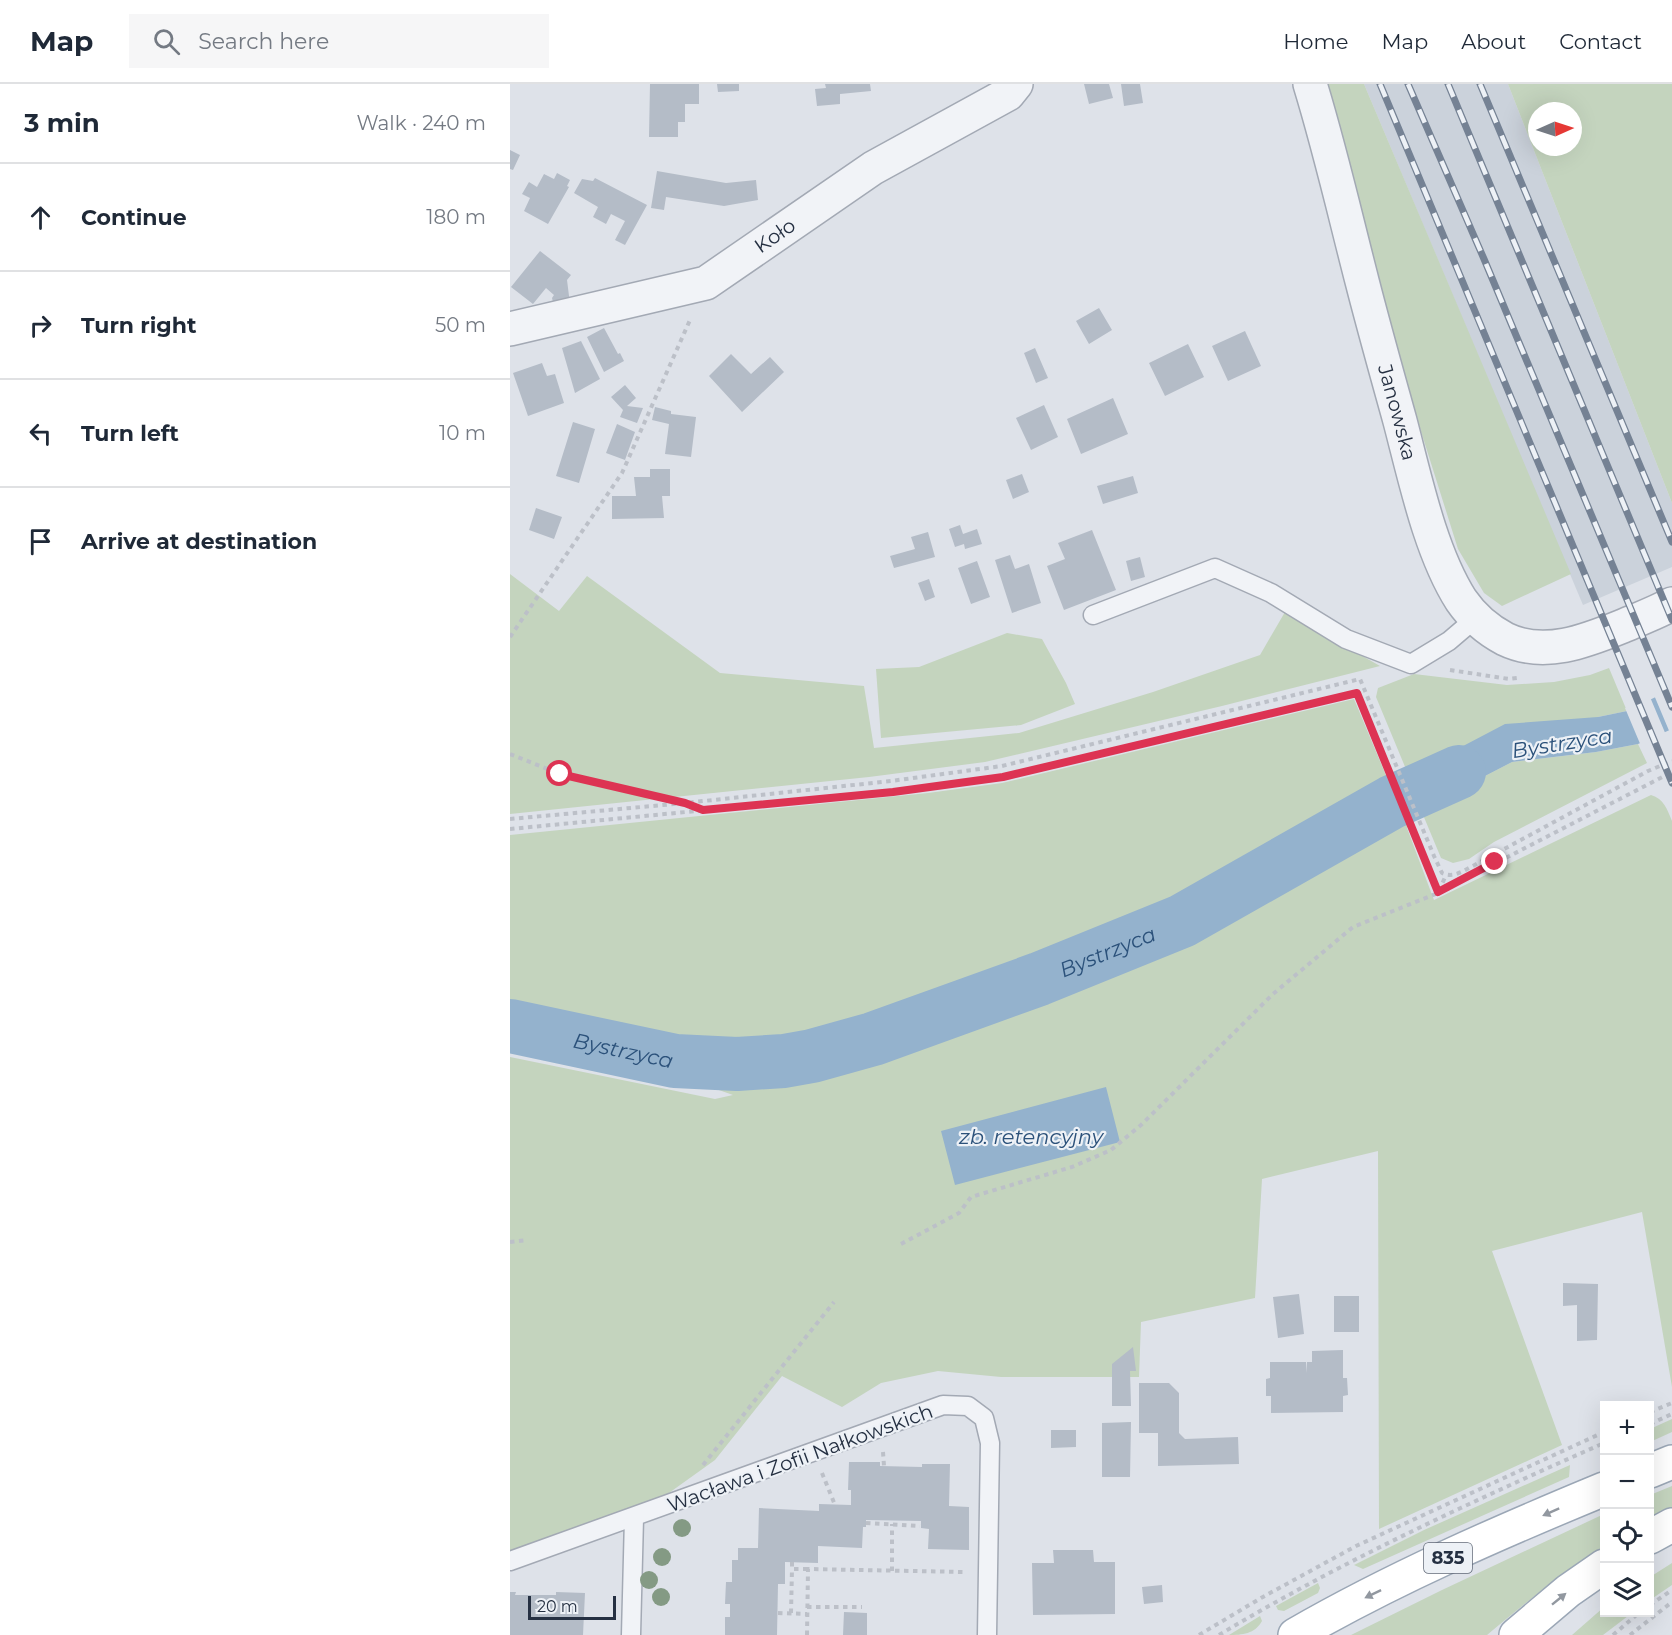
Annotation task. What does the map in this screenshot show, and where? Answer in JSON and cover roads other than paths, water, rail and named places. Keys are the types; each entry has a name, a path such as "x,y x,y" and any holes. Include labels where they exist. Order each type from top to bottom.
{"main road":[{"path":"1654,1469 1672,1462"},
{"name":"835","path":"1295,1635 1352,1604 1431,1566 1600,1491"},
{"path":"1654,1535 1672,1525"},
{"path":"1516,1635 1568,1591 1600,1569"}],"street":[{"name":"Koło","path":"510,329 706,283 873,168 1008,94 1016,84"},
{"name":"Janowska","path":"1310,84 1326,135 1362,282 1418,489 1446,569 1462,602 1476,618 1505,639 1534,647 1558,646 1587,640 1672,603"}],"lane":[{"path":"1093,615 1215,568 1272,593 1346,639 1411,664 1449,641 1476,618"},
{"name":"Wacława i Zofii Nałkowskich","path":"510,1561 943,1405 968,1406 984,1418 990,1443 987,1635"},
{"path":"631,1635 634,1518"}],"water":[{"path":"1672,689 1672,729 1638,744 1596,752 1512,762 1421,809 1392,802 1408,775 1505,724 1598,717 1627,711"},
{"name":"zb. retencyjny","path":"1106,1087 1120,1142 955,1185 941,1131"}],"waterway":[{"name":"Bystrzyca","path":"510,1026 675,1061 737,1064 784,1061 812,1056 873,1039 1039,979 1182,921 1392,802 1459,772"}],"railway":[{"path":"1380,84 1672,783"},
{"path":"1408,84 1672,707"},
{"path":"1448,84 1672,620"},
{"path":"1480,84 1672,542"}]}
